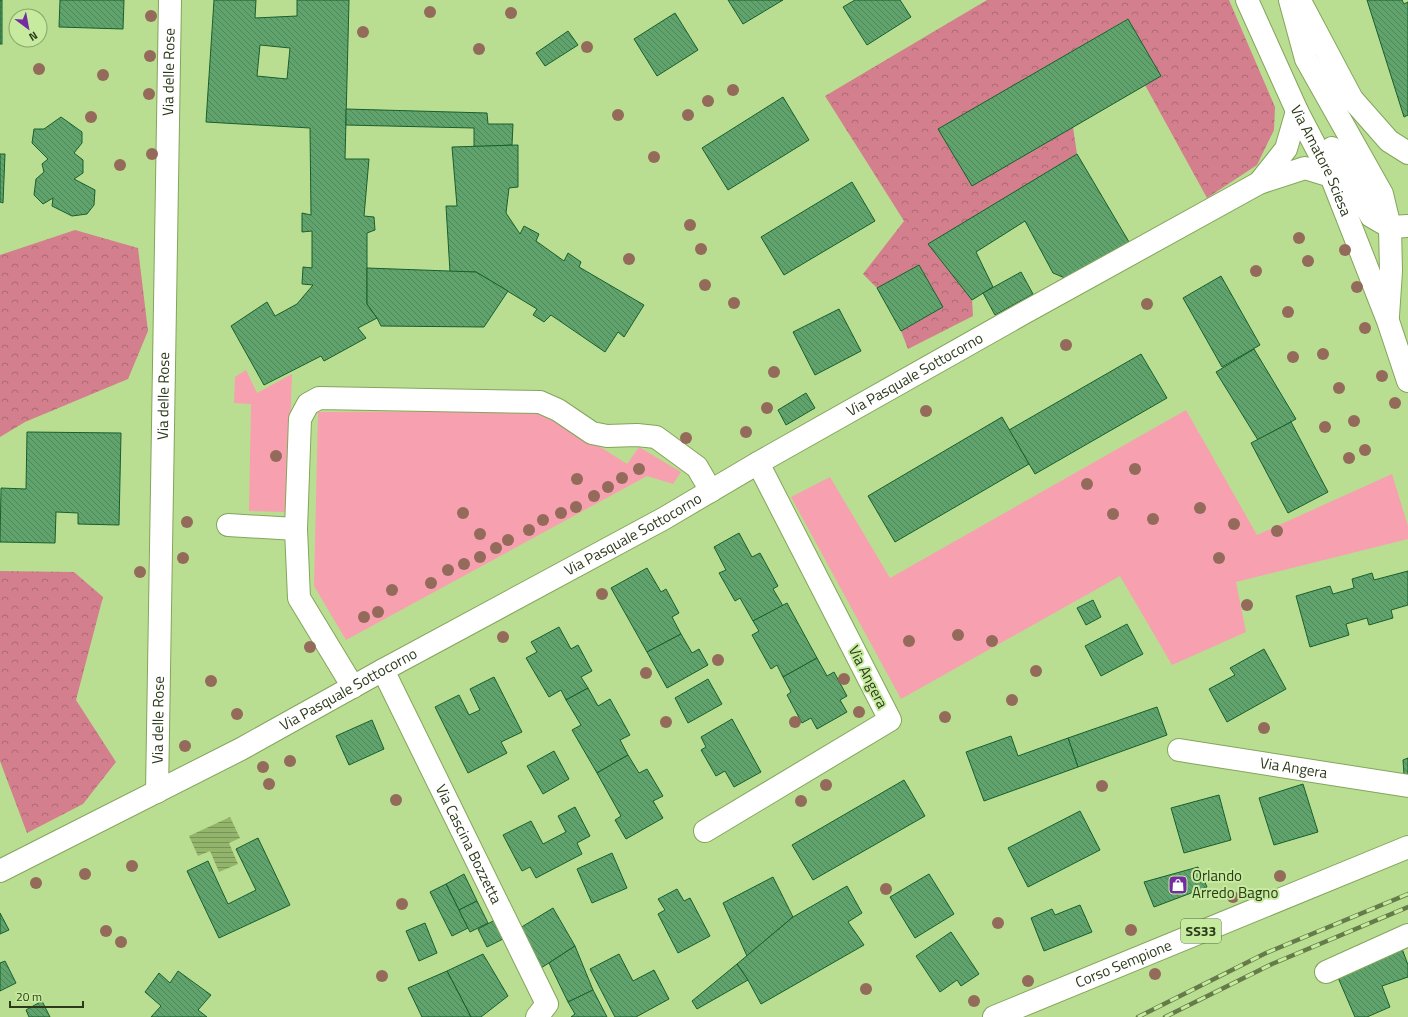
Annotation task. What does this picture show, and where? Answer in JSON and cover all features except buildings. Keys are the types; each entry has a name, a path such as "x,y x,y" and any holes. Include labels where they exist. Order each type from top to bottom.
{"street":[{"name":"Via delle Rose","path":"157,792 170,0"},
{"name":"Via Amatore Sciesa","path":"1290,0 1306,59 1399,226 1391,271 1388,321"},
{"path":"1300,0 1352,99 1389,140 1408,153"},
{"path":"1316,0 1326,26 1325,49"},
{"name":"Via Amatore Sciesa","path":"1248,1 1371,216 1399,226"},
{"name":"Via Amatore Sciesa","path":"1248,1 1297,111 1331,176 1388,321 1408,381"},
{"name":"Via Pasquale Sottocorno","path":"1259,183 1286,149 1297,111"},
{"name":"Via Pasquale Sottocorno","path":"0,872 241,749 383,670 663,519 758,463 1022,314 1259,183 1305,168 1331,176"},
{"path":"1391,271 1408,252"},
{"path":"353,687 299,598 296,529 300,419 308,404 319,398 540,402 558,410 592,432 606,436 637,435 656,437 697,467 711,491"},
{"name":"Via Angera","path":"705,831 890,720 758,463"},
{"path":"228,525 296,529"},
{"name":"Via Cascina Bozzetta","path":"383,670 547,1004 537,1017"},
{"name":"Via Angera","path":"1179,750 1408,786"},
{"name":"Corso Sempione","path":"994,1017 1408,847"},
{"path":"1326,972 1408,935"}],"shaded area":[{"path":"246,370 257,393 292,374 287,512 249,511 251,404 234,403 235,377"},
{"path":"1186,410 1257,535 1392,474 1408,526 1408,539 1236,582 1246,632 1172,665 1120,576 901,699 791,497 830,477 890,578"},
{"path":"544,411 627,464 639,447 681,472 673,484 647,476 346,640 314,586 318,412"},
{"path":"230,817 240,838 229,843 238,864 219,872 210,851 198,856 189,836"}],"green space":[{"path":"987,0 1229,0 1275,107 1274,130 1257,165 1207,198 1145,85 1160,76 1127,19 939,129 1073,127 1077,154 929,244 972,300 973,316 908,349 901,331 943,307 919,265 877,288 863,274 904,221 825,96"},
{"path":"75,230 138,248 148,331 128,379 25,422 0,437 0,255"},
{"path":"0,571 74,572 103,597 76,700 116,762 83,804 27,833 0,761"}],"railway":[{"path":"1138,1017 1266,953 1408,894"},
{"path":"1165,1017 1272,964 1408,907"}],"place":[{"name":"Orlando Arredo Bagno","path":"1178,885"}]}
